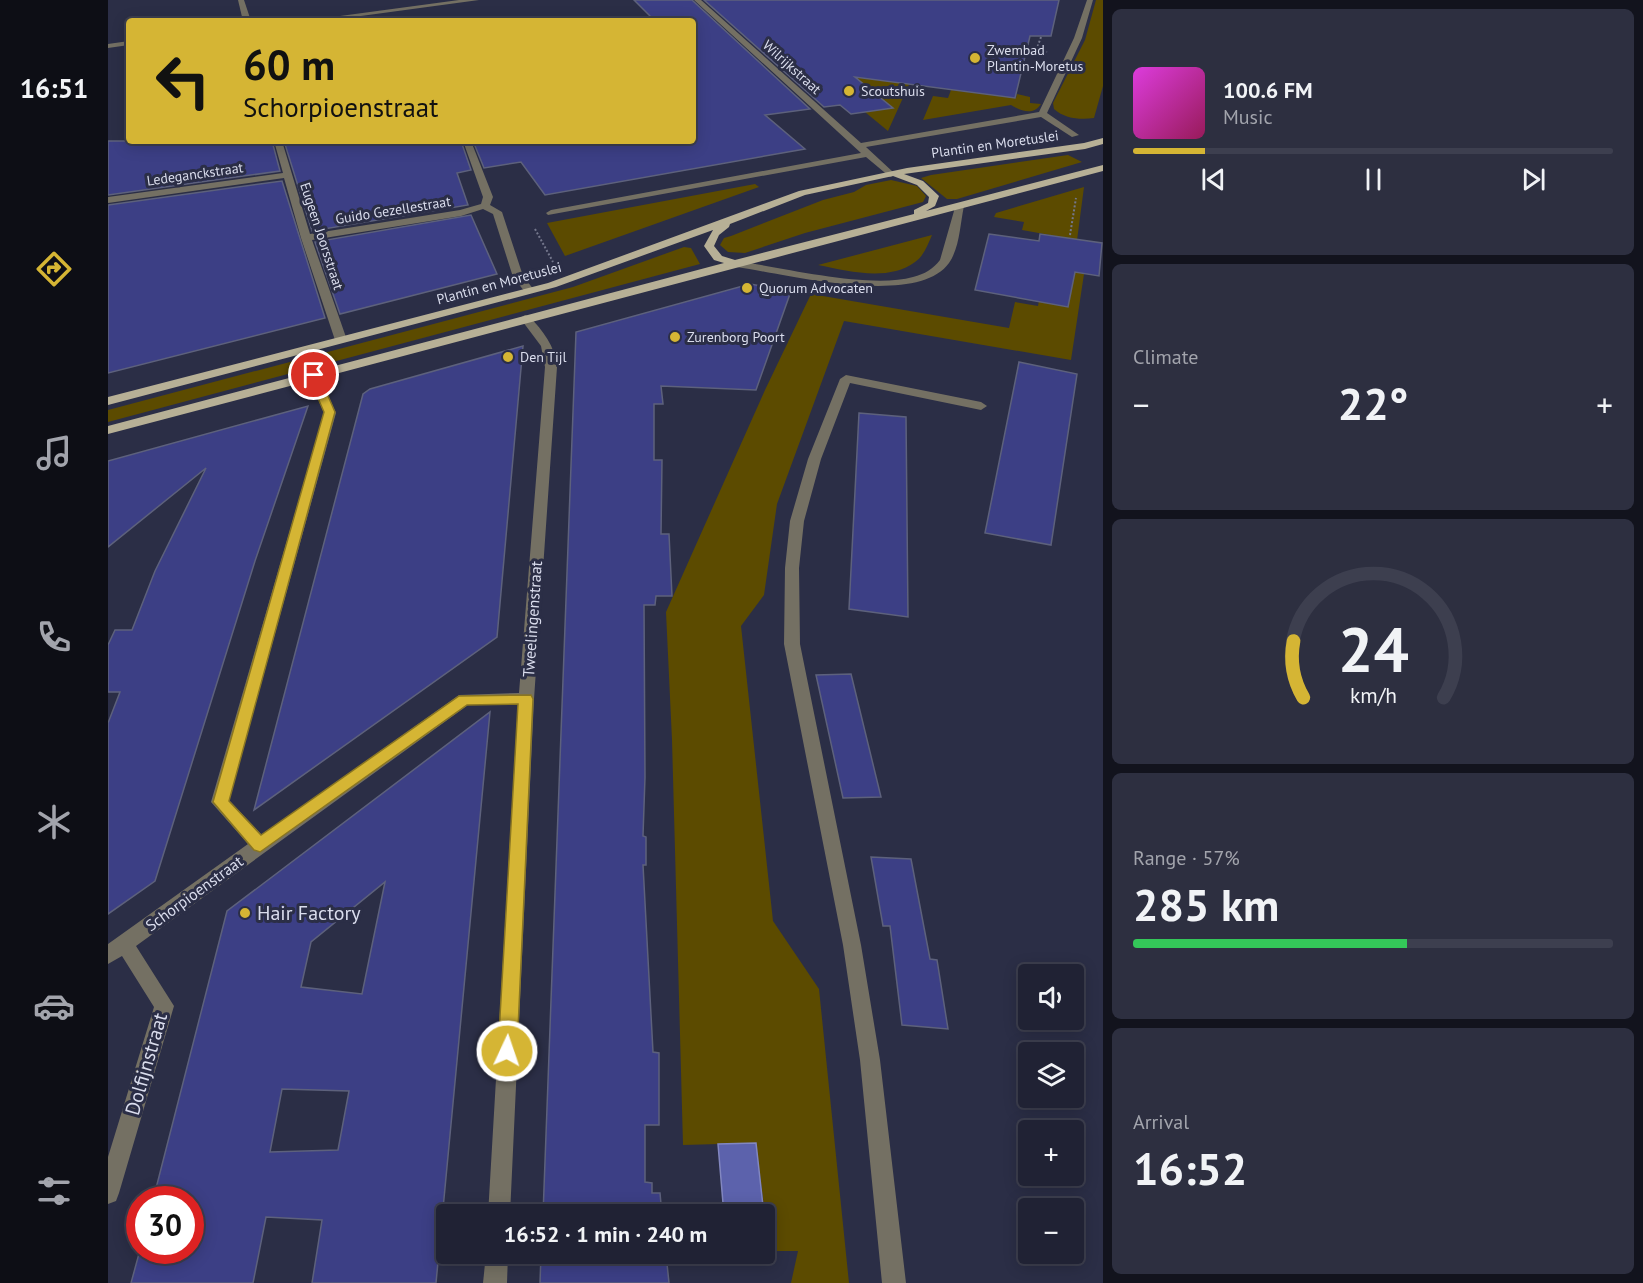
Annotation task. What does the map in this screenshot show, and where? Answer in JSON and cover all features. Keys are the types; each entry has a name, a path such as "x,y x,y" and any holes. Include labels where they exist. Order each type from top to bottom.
{"main road":[{"name":"Plantin en Moretuslei","path":"108,401 529,291 603,268 802,193 890,174 1085,146 1103,141"},
{"path":"108,430 525,318 1103,168"},
{"path":"890,174 920,183 934,196 934,200 927,207 892,223"},
{"path":"735,218 715,233 708,246 718,258 737,264"}],"street":[{"path":"241,0 246,18"},
{"path":"331,18 476,0"},
{"name":"Wilrijkstraat","path":"697,0 869,154"},
{"path":"1042,114 1078,38 1090,0"},
{"path":"108,46 126,43"},
{"path":"859,146 1042,114 1075,135"},
{"name":"Eugeen Joorsstraat","path":"279,144 306,238 341,340"},
{"path":"468,144 488,197 488,202 484,206 497,212 518,277 529,291"},
{"path":"551,213 869,154 890,174"},
{"name":"Ledeganckstraat","path":"108,200 287,175"},
{"name":"Guido Gezellestraat","path":"306,238 461,213 484,206"},
{"path":"737,264 863,283 881,284 916,280 928,276 945,262 959,206"},
{"name":"Tweelingenstraat","path":"500,1204 526,699 551,367 551,355 547,344 525,318"},
{"path":"260,845 220,802 330,412 314,375"},
{"path":"894,1283 870,1060 852,945 792,644 791,601 794,541 805,488 846,379 981,406"},
{"name":"Schorpioenstraat","path":"116,949 465,699 526,699"},
{"name":"Dolfijnstraat","path":"108,1193 164,1006 116,949"},
{"path":"495,1283 496,1264"}],"path":[{"path":"1070,235 1076,195"},
{"path":"534,228 549,259 555,265"}],"shaded area":[{"path":"1096,0 1103,0 1103,86 1094,118 1073,118 1054,109 1053,103 1085,40"},
{"path":"845,69 911,80 888,131 865,112 893,108"},
{"path":"951,90 1016,98 1017,94 1030,97 1030,103 1041,104 1031,111 1011,105 923,120 933,96 948,98"},
{"path":"1068,155 1082,162 957,199 947,199 921,178 931,175"},
{"path":"891,180 917,186 926,196 923,202 805,233 745,253 728,252 720,245 724,238 823,200 854,192 866,185"},
{"path":"755,184 759,187 565,256 547,223"},
{"path":"1084,187 1073,271 1084,274 1071,360 844,321 777,504 764,595 741,626 773,921 819,989 849,1283 791,1283 798,1251 775,1251 775,1204 764,1204 756,1143 683,1145 672,740 666,612 765,390 811,294 1009,328 1015,302 1038,306 1048,251 1059,252 1061,237 1022,230 1024,222 994,217 996,213"},
{"path":"932,235 921,257 893,272 868,273 818,265"},
{"path":"684,247 691,248 700,264 108,422 108,410 573,287"}],"water":[{"path":"756,1143 763,1204 723,1204 718,1144"}],"building":[{"path":"634,0 692,0 810,109 765,115 805,149 545,195 521,162 484,168 474,144 696,144 696,18 652,18"},
{"path":"704,0 1059,0 1051,36 1030,36 1015,98 855,77 893,108 851,114 840,105 824,107"},
{"path":"108,141 126,141 126,144 273,144 280,171 108,195"},
{"path":"285,144 462,144 471,170 457,173 468,205 312,231"},
{"path":"282,181 325,318 108,373 108,205"},
{"path":"471,215 497,274 340,314 315,242"},
{"path":"989,234 1039,241 1040,234 1102,243 1099,276 1075,272 1068,307 975,290"},
{"path":"750,284 791,291 756,390 661,386 663,404 654,404 654,460 662,460 661,534 669,534 672,596 656,596 655,605 644,605 643,836 646,837 646,865 643,865 653,1052 659,1053 659,1125 645,1125 645,1182 652,1183 652,1193 660,1193 661,1204 543,1204 576,332"},
{"path":"523,346 497,637 254,810 363,394 370,389"},
{"path":"1019,362 1077,374 1051,545 985,533"},
{"path":"308,406 255,561 155,881 108,914 108,723 120,692 108,692 108,645 115,630 132,630 155,571 206,468 108,547 108,461"},
{"path":"859,413 906,417 908,617 849,609"},
{"path":"851,674 881,797 843,798 816,675"},
{"path":"490,712 443,1204 436,1204 436,1283 312,1283 322,1220 266,1217 253,1283 131,1283 136,1264 204,1264 204,1186 157,1186 227,911","holes":["385,882 362,994 301,987 311,942","282,1089 349,1091 338,1150 270,1152"]},
{"path":"871,857 911,859 930,959 937,960 948,1029 902,1025 890,926 883,926"},
{"path":"541,1264 667,1264 669,1283 540,1283"}],"place":[{"name":"Zwembad Plantin-Moretus","path":"975,58"},
{"name":"Scoutshuis","path":"849,91"},
{"name":"Quorum Advocaten","path":"747,288"},
{"name":"Zurenborg Poort","path":"675,337"},
{"name":"Den Tijl","path":"508,357"},
{"name":"Hair Factory","path":"245,913"}],"route":[{"path":"314,375 330,412 220,802 260,845 465,699 526,699 507,1051"}]}
